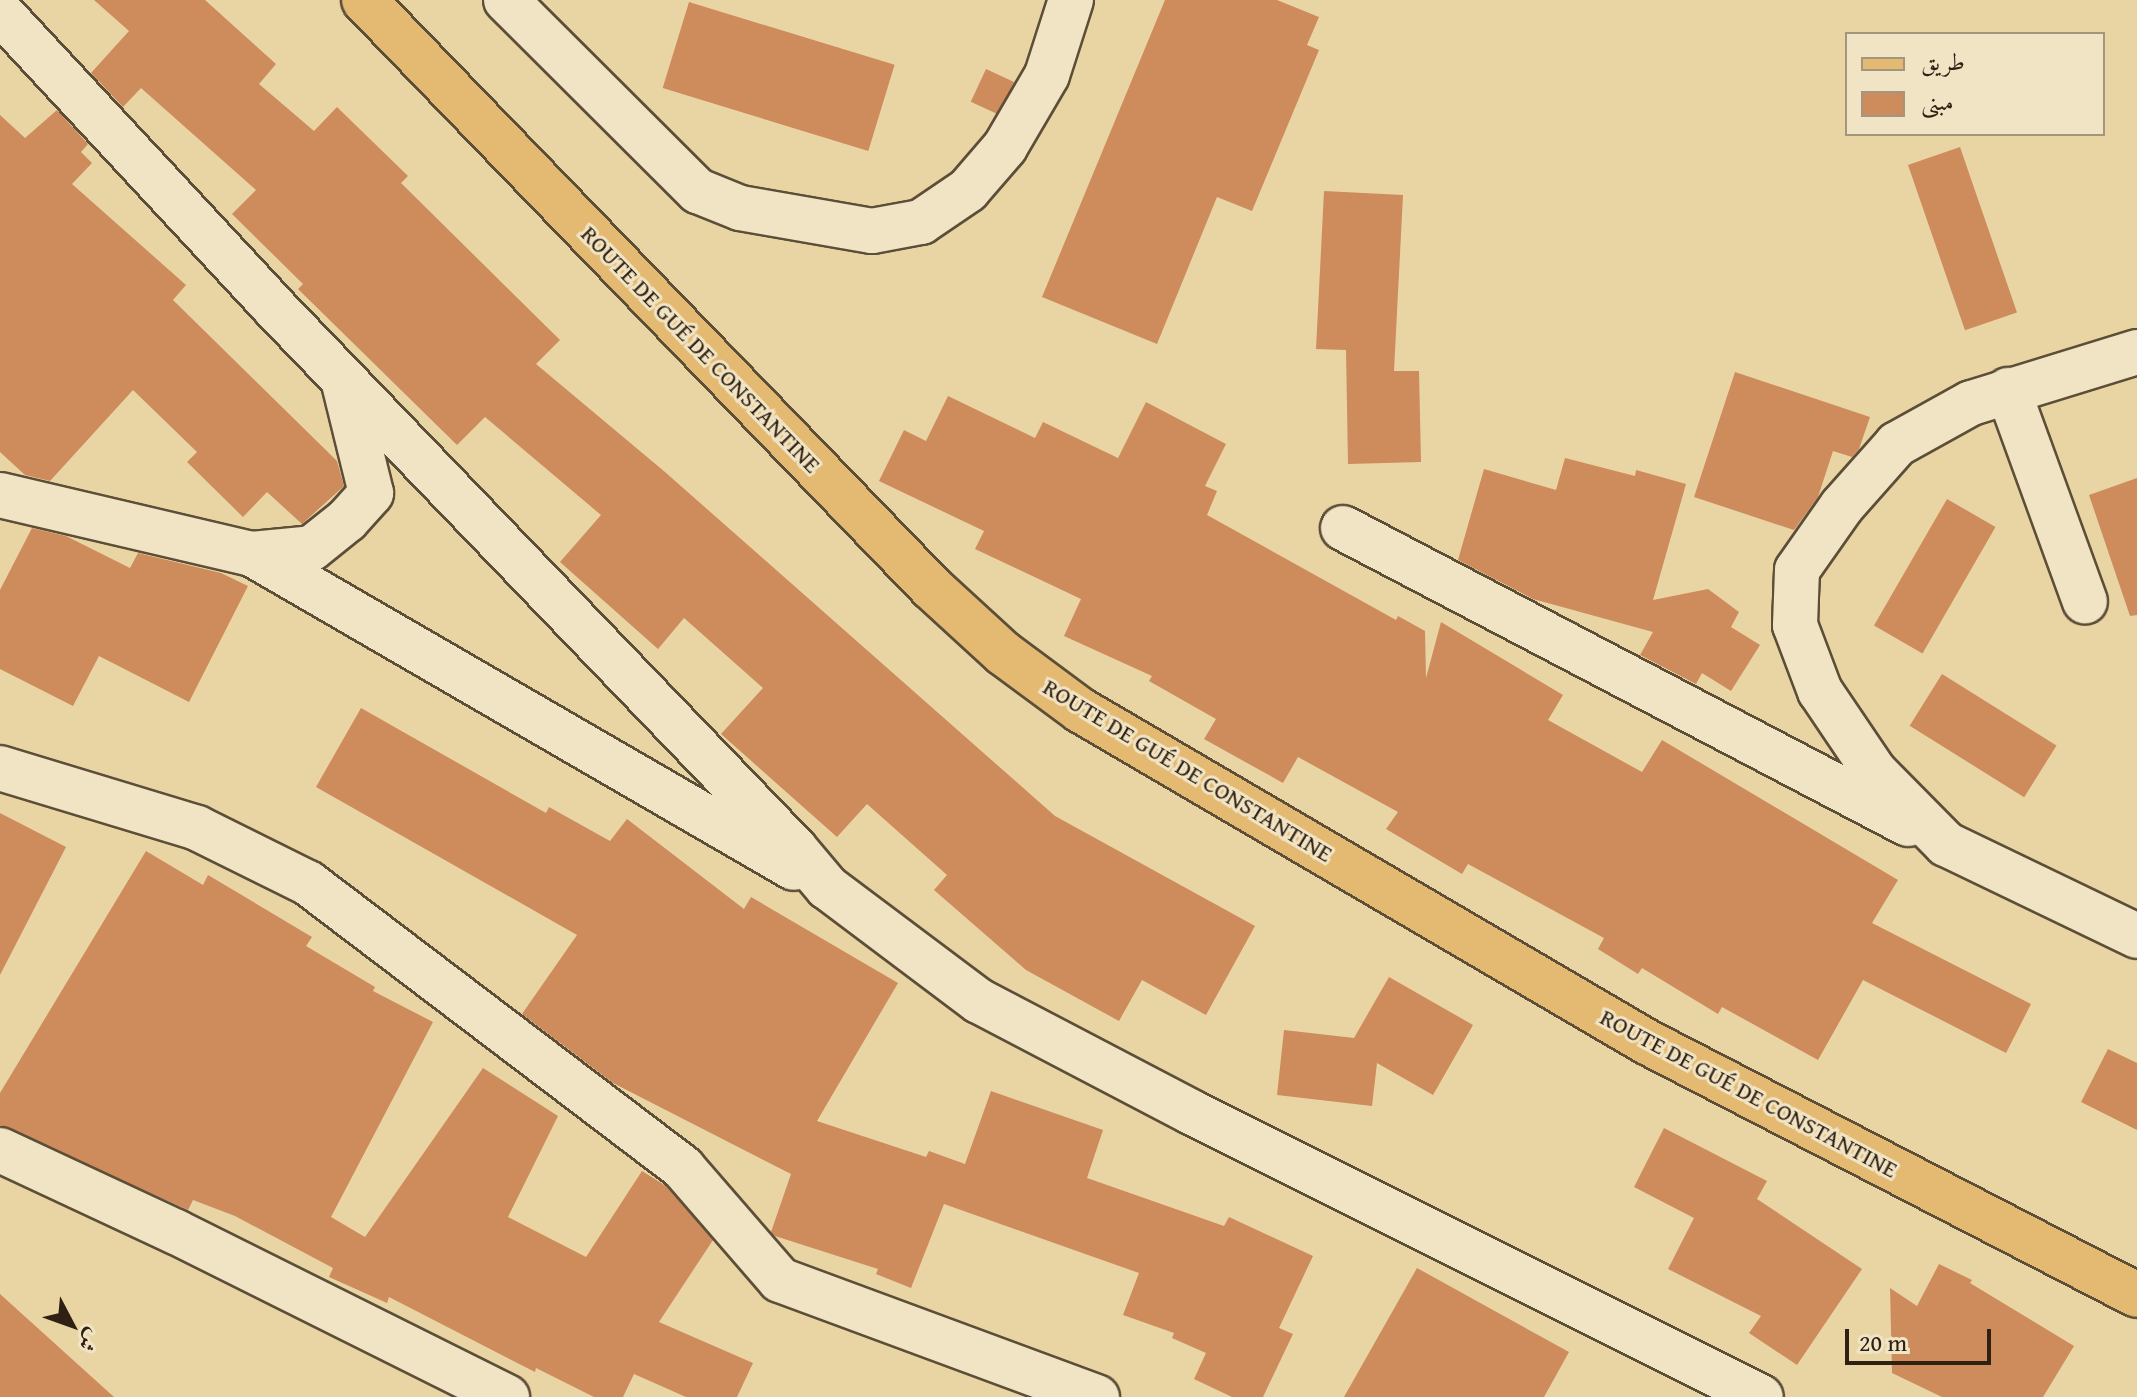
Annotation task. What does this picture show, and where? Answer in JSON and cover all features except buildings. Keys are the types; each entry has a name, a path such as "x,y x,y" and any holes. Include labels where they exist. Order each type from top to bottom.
{"main road":[{"name":"ROUTE DE GUÉ DE CONSTANTINE","path":"364,0 931,587 1003,653 1080,710 1647,1042 2137,1295"}],"street":[{"path":"506,0 698,191 740,208 872,231 921,222 968,190 1005,147 1047,75 1071,0"},
{"path":"0,12 344,380 795,849 827,887"},
{"path":"1946,844 1874,771 1820,691 1795,625 1797,570 1842,506 1897,444 1971,403 2137,352"},
{"path":"252,554 312,548 347,520 371,493 344,380"},
{"path":"2008,390 2085,601"},
{"path":"0,495 252,554 827,887 979,1001 1738,1392"},
{"path":"1343,528 1946,844 2137,936"},
{"path":"0,768 197,828 308,883 683,1168 780,1280 1097,1397"},
{"path":"0,1150 176,1232 507,1397"}]}
